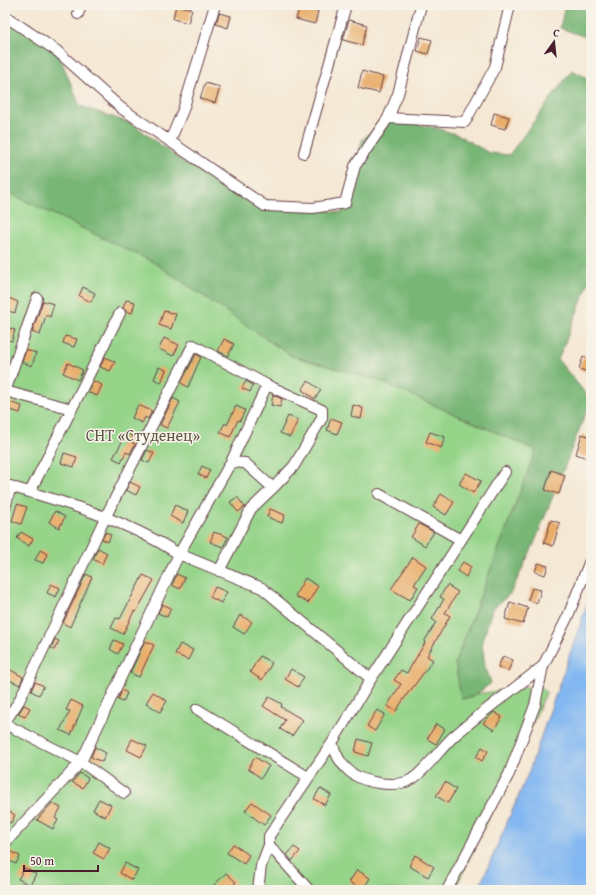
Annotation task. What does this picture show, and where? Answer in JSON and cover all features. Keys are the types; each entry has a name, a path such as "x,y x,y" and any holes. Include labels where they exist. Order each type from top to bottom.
{"street":[{"path":"170,141 183,110 215,5"},
{"path":"304,153 346,5"},
{"path":"5,16 58,51 121,108 265,206 313,208 345,203 355,166 388,118 398,94 421,5"},
{"path":"388,118 465,122 495,67 510,5"},
{"path":"37,298 5,391 72,409"},
{"path":"30,492 120,313"},
{"path":"124,793 81,762 5,723 19,701 105,518 193,345 267,385 322,410 322,418 294,466 251,509 218,571"},
{"path":"5,842 81,762 179,554 231,462 267,385"},
{"path":"231,462 245,463 273,488"},
{"path":"258,890 261,866 269,845 269,836 332,743 371,679 505,472"},
{"path":"5,508 8,486 72,504 153,538 179,554 262,588 371,679"},
{"path":"380,494 460,540"},
{"path":"447,890 509,774 535,706 543,666 568,616 591,558"},
{"path":"332,743 338,758 348,770 364,779 386,785 397,785 413,779 452,738 543,666"},
{"path":"197,709 308,778"},
{"path":"269,845 309,890"}],"green space":[{"path":"565,5 591,5 591,39 560,28"},
{"path":"5,10 51,36 80,106 133,124 187,165 220,172 237,195 342,213 362,140 388,118 440,129 458,135 489,153 509,155 572,70 591,80 591,277 558,360 591,400 534,544 510,594 492,609 482,644 485,666 491,683 481,691 473,696 461,698 455,663 536,450 377,380 292,356 153,262 5,191"},
{"name":"СНТ «Студенец»","path":"5,191 153,262 292,356 377,380 536,450 455,663 464,699 477,694 540,685 546,693 455,890 5,890"}],"water":[{"path":"591,593 591,890 478,890 528,774"}],"building":[{"path":"176,5 192,9 188,23 173,19"},
{"path":"300,6 318,11 315,24 296,19"},
{"path":"219,13 231,16 228,28 216,24"},
{"path":"349,20 367,25 362,45 343,40"},
{"path":"421,37 432,40 428,54 417,51"},
{"path":"362,71 383,77 379,93 358,88"},
{"path":"205,83 220,87 215,103 200,99"},
{"path":"494,113 509,117 505,129 491,125"},
{"path":"83,287 95,293 91,302 79,296"},
{"path":"9,298 18,302 15,313 5,310"},
{"path":"126,300 135,302 132,313 123,308"},
{"path":"43,301 54,304 50,317 46,315 40,335 32,332"},
{"path":"164,311 176,314 171,329 159,325"},
{"path":"5,327 15,330 12,341 5,339"},
{"path":"65,336 77,339 74,347 63,343"},
{"path":"164,338 179,345 173,356 159,349"},
{"path":"224,339 234,344 228,356 218,351"},
{"path":"26,350 36,353 32,366 22,362"},
{"path":"196,354 201,357 188,387 181,383"},
{"path":"105,357 115,362 110,371 100,367"},
{"path":"583,357 591,359 591,373 579,369"},
{"path":"68,363 83,370 78,380 63,373"},
{"path":"159,367 166,370 161,383 154,379"},
{"path":"93,381 102,385 97,396 88,392"},
{"path":"246,381 253,385 250,392 242,388"},
{"path":"308,381 321,390 315,399 302,390"},
{"path":"273,395 282,399 280,407 271,405"},
{"path":"173,398 180,402 167,428 160,425"},
{"path":"9,402 22,406 20,413 7,409"},
{"path":"138,405 152,411 148,419 145,417 142,423 132,418"},
{"path":"353,405 363,408 361,419 351,416"},
{"path":"236,406 245,410 240,421 238,420 230,437 220,432 225,423 227,425"},
{"path":"288,416 298,420 290,437 280,433"},
{"path":"331,418 342,422 337,434 327,430"},
{"path":"430,432 445,437 441,448 426,442"},
{"path":"127,433 134,437 131,442 135,444 130,454 126,452 121,462 113,458"},
{"path":"582,434 591,437 591,445 587,458 576,454"},
{"path":"147,450 154,453 149,463 142,460"},
{"path":"64,453 77,457 74,467 61,463"},
{"path":"202,466 210,470 206,478 198,474"},
{"path":"551,470 565,475 559,494 545,490"},
{"path":"466,473 481,481 473,493 459,484"},
{"path":"130,482 140,487 136,495 126,490"},
{"path":"441,494 454,502 446,515 433,507"},
{"path":"237,497 245,507 238,512 230,502"},
{"path":"17,504 27,507 21,524 12,521"},
{"path":"175,505 188,511 183,523 170,516"},
{"path":"270,509 285,515 282,523 267,517"},
{"path":"55,511 65,517 59,528 49,522"},
{"path":"551,520 560,523 553,546 544,543"},
{"path":"419,524 434,532 425,546 411,537"},
{"path":"21,532 33,539 29,546 17,538"},
{"path":"106,532 111,535 108,542 102,539"},
{"path":"214,532 228,537 223,547 210,542"},
{"path":"98,548 107,553 102,564 93,559"},
{"path":"40,550 47,554 43,563 35,560"},
{"path":"413,557 426,566 414,585 418,587 410,600 391,589"},
{"path":"463,562 471,567 466,577 457,571"},
{"path":"538,563 548,566 545,575 535,572"},
{"path":"86,574 92,577 70,627 63,623"},
{"path":"177,574 185,578 180,589 172,585"},
{"path":"143,575 154,580 136,612 134,611 123,634 111,628 116,618 120,619"},
{"path":"305,578 318,586 308,603 295,596"},
{"path":"51,584 60,588 56,597 47,593"},
{"path":"447,585 458,592 445,613 450,616 427,656 433,660 396,711 387,706 401,684 394,680 401,670 407,673 425,643 424,642 436,622 432,619 444,599 440,597"},
{"path":"215,587 227,592 221,603 210,597"},
{"path":"532,588 541,590 537,603 528,600"},
{"path":"510,602 528,608 523,624 505,619"},
{"path":"162,604 171,608 167,617 158,613"},
{"path":"240,615 252,622 244,634 233,627"},
{"path":"55,639 59,641 54,650 51,648"},
{"path":"114,640 123,644 118,654 110,649"},
{"path":"145,641 154,645 139,677 130,673"},
{"path":"180,644 193,650 188,660 175,654"},
{"path":"260,656 272,663 262,680 250,672"},
{"path":"503,656 513,660 508,671 498,667"},
{"path":"9,669 23,677 20,685 5,678"},
{"path":"291,669 304,677 298,687 285,679"},
{"path":"35,682 44,686 39,695 31,691"},
{"path":"122,690 127,693 123,702 118,700"},
{"path":"153,692 167,701 160,712 146,703"},
{"path":"269,697 282,704 281,707 303,720 292,736 280,729 285,720 263,706"},
{"path":"71,700 83,706 71,735 60,730 70,711 66,710"},
{"path":"24,705 30,708 25,717 18,714"},
{"path":"377,710 385,714 375,731 367,726"},
{"path":"494,712 502,717 494,730 483,723"},
{"path":"436,724 445,729 436,744 427,739"},
{"path":"132,739 147,746 141,757 127,750"},
{"path":"358,739 372,743 368,756 355,752"},
{"path":"95,747 106,753 102,762 91,757"},
{"path":"482,747 488,751 482,761 476,757"},
{"path":"255,757 269,766 261,778 248,769"},
{"path":"80,773 88,778 83,788 72,782"},
{"path":"445,782 456,789 448,803 436,796"},
{"path":"320,788 331,795 325,805 314,799"},
{"path":"99,799 111,805 105,817 93,810"},
{"path":"252,802 271,815 264,825 245,811"},
{"path":"52,803 61,808 55,818 58,820 53,829 37,820"},
{"path":"5,809 15,815 11,823 5,820"},
{"path":"99,842 110,848 104,859 93,853"},
{"path":"233,844 249,855 244,864 227,853"},
{"path":"294,847 300,851 292,861 287,855"},
{"path":"10,851 20,856 16,864 6,859"},
{"path":"415,855 434,867 428,877 409,866"},
{"path":"125,863 138,870 132,880 120,873"},
{"path":"25,868 36,874 30,885 18,879"},
{"path":"357,870 370,878 363,890 349,882"},
{"path":"226,873 236,882 228,890 209,890"}]}
